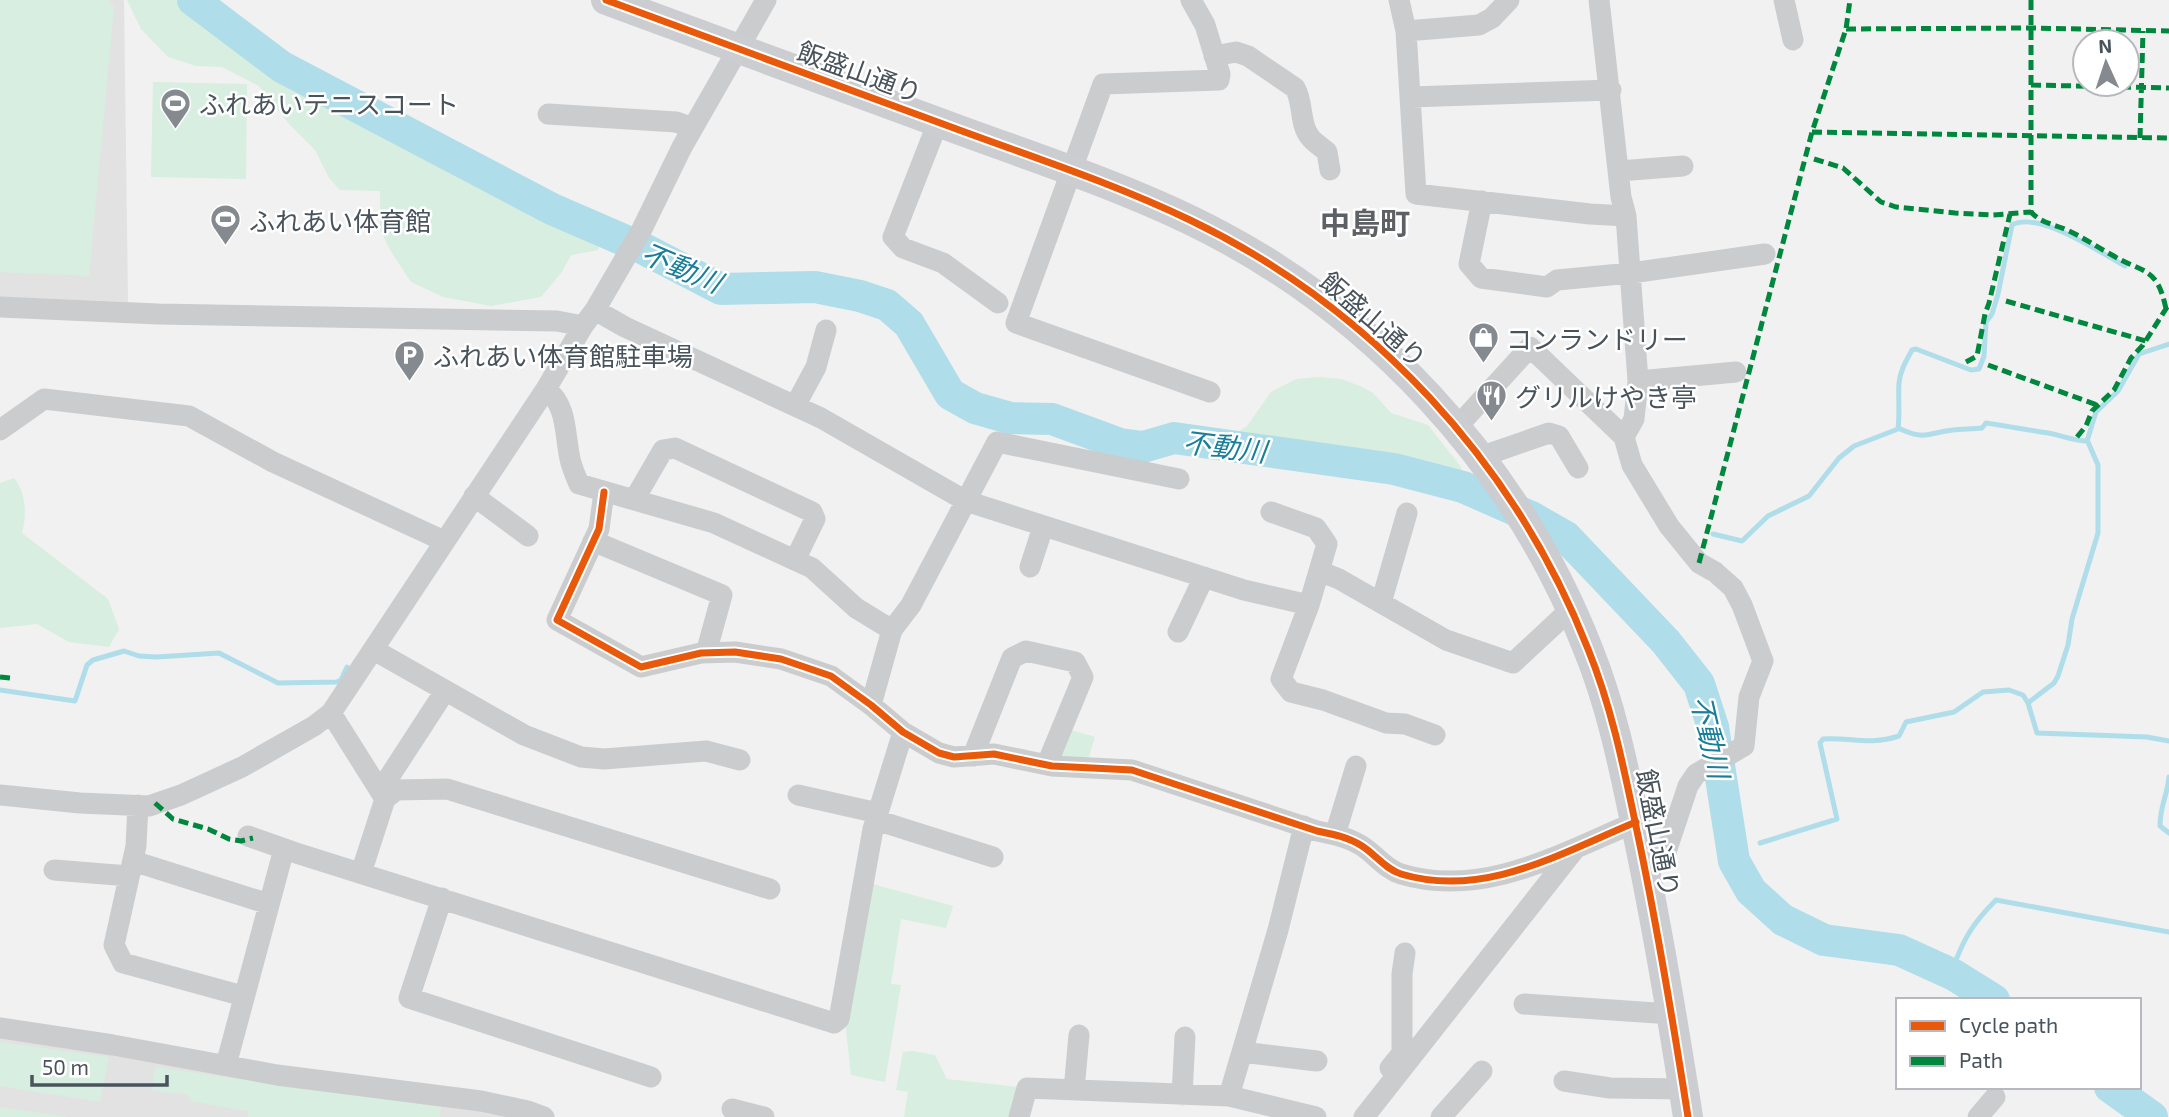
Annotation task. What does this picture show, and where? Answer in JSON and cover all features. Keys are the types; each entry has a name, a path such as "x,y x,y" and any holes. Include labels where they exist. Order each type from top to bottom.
{"street":[{"name":"飯盛山通り","path":"606,0 1072,171 1190,220 1237,244 1303,285 1369,336 1457,427 1510,500 1549,563 1593,660 1620,744 1644,861 1686,1103"},
{"path":"0,795 149,806 242,767 314,726 331,713 546,389 640,231 693,128 766,0"},
{"path":"1191,0 1205,25 1220,74 1219,80 1104,84 1016,323 1210,392"},
{"path":"1399,0 1406,31 1416,194 1626,216"},
{"path":"1406,31 1479,26 1492,18 1509,0"},
{"path":"1599,0 1626,216 1638,381 1634,419 1624,437"},
{"path":"1784,0 1793,40"},
{"path":"1214,56 1236,52 1248,56 1295,88 1300,96 1305,129 1311,139 1327,152 1330,170"},
{"path":"1411,97 1611,90"},
{"path":"548,114 676,122 693,128"},
{"path":"937,122 893,237 903,248 943,263 998,303"},
{"path":"1619,171 1683,166"},
{"path":"1482,201 1469,264 1481,278 1547,287 1557,280 1631,273 1765,254"},
{"path":"0,307 158,314 557,321 589,318 625,327 821,418 966,501 1204,577 1309,606"},
{"path":"795,406 816,367 825,330"},
{"path":"1457,427 1530,347 1624,437 1632,465 1669,526 1699,563 1727,581 1742,605 1763,661 1749,697 1744,747 1696,774 1688,786 1666,852 1644,861"},
{"path":"1638,381 1736,372"},
{"path":"546,389 556,397 561,410 570,462 579,484 715,523 813,568 856,608 892,630"},
{"path":"0,430 44,399 188,416 274,462 444,541"},
{"path":"1480,457 1549,433 1559,436 1578,468"},
{"path":"871,705 892,630 911,605 997,442 1179,479"},
{"path":"634,500 663,450 674,448 812,512 815,519 795,560"},
{"path":"604,492 603,514 557,620 641,667 706,653 735,652 780,659 831,676 903,732 939,753 954,757 994,754 1046,764 1132,770 1304,827 1347,838 1364,847 1398,873 1452,881 1472,881 1525,870 1636,822"},
{"path":"474,496 528,536"},
{"path":"1271,512 1316,528 1326,544 1309,606 1281,679 1291,692 1323,700 1386,723 1405,724 1435,735"},
{"path":"1381,603 1407,513"},
{"path":"1030,567 1043,527"},
{"path":"593,541 722,595 706,653"},
{"path":"1319,571 1339,579 1446,640 1513,663 1571,609"},
{"path":"1178,632 1204,577"},
{"path":"374,650 524,735 582,757 604,759 706,751 740,760"},
{"path":"973,756 1012,658 1026,651 1074,662 1083,677 1046,764"},
{"path":"361,873 383,795 445,691"},
{"path":"331,713 383,795"},
{"path":"248,836 834,1023 839,1018 877,816 903,732"},
{"path":"1335,835 1356,766"},
{"path":"383,795 396,790 447,789 770,889"},
{"path":"798,795 877,816 992,857"},
{"path":"138,805 136,846 114,945 123,963 243,996"},
{"path":"1229,1096 1278,930 1304,827"},
{"path":"1364,1117 1576,847"},
{"path":"226,1065 284,849"},
{"path":"54,870 131,869 268,904"},
{"path":"442,898 410,998 651,1077"},
{"path":"1352,1117 1402,1054 1402,974 1405,953"},
{"path":"1524,1004 1671,1014"},
{"path":"0,1028 113,1045 276,1075 481,1101 544,1117"},
{"path":"1074,1090 1079,1035"},
{"path":"1182,1095 1185,1037"},
{"path":"1242,1052 1317,1061"},
{"path":"1448,1115 1482,1071"},
{"path":"1564,1081 1686,1103"},
{"path":"1019,1117 1027,1088 1229,1096 1316,1117"},
{"path":"1978,1117 1995,1097"},
{"path":"732,1110 764,1117"}],"shaded area":[{"path":"0,0 124,0 128,302 0,297"},
{"path":"0,1034 462,1104 516,1117 0,1117"}],"green space":[{"path":"0,0 108,0 114,7 89,276 0,272"},
{"path":"127,0 184,0 266,63 481,181 596,236 600,244 598,250 571,255 562,272 541,297 491,306 443,297 411,282 380,229 380,191 340,190 329,178 315,150 290,125 259,86 222,67 196,66 168,57 141,29"},
{"path":"153,82 247,84 246,179 151,177"},
{"path":"1296,379 1341,379 1360,386 1373,393 1391,413 1428,425 1461,467 1462,475 1416,460 1372,451 1327,449 1236,438 1271,392"},
{"path":"14,478 21,490 24,504 22,533 108,599 119,629 109,647 69,642 37,624 0,628 0,483"},
{"path":"1068,729 1095,737 1087,763 1055,760"},
{"path":"869,883 953,906 946,928 901,919 891,984 901,985 885,1082 851,1075 846,1030"},
{"path":"0,1042 109,1057 100,1102 0,1086"},
{"path":"903,1052 935,1055 947,1079 1018,1087 1011,1117 904,1117 908,1092 896,1090"},
{"path":"155,1067 441,1107 440,1117 248,1117 248,1111 190,1101 188,1095 152,1090"},
{"path":"0,1107 68,1117 0,1117"}],"waterway":[{"name":"不動川","path":"193,0 282,67 552,209 642,248 721,289 815,287 860,296 887,305 909,324 950,394 975,408 1010,418 1052,419 1120,444 1143,447 1174,438 1394,469 1463,487 1531,517 1566,537 1666,642 1699,684 1713,727 1734,861 1751,891 1783,920 1824,940 1899,950 1954,975 1991,998"},
{"path":"1713,534 1742,541 1768,516 1809,496 1839,458 1854,446 1898,429 1900,379 1912,350 1916,349 1971,370 1979,369 1984,356 1986,322 1992,314 1998,294 2012,225 2023,222 2037,223 2053,228 2086,243 2125,266"},
{"path":"1898,428 1926,435 1982,428 1986,423 2087,441 2096,412 2118,391 2139,354 2169,344"},
{"path":"2028,703 2054,683 2058,676 2098,533 2098,465 2088,442"},
{"path":"0,690 75,701 87,665 93,660 124,651 139,656 157,657 219,653 278,683 337,682 341,680 347,667"},
{"path":"1760,843 1837,819 1820,743 1823,739 1869,741 1899,736 1906,722 1954,712 1983,692 2009,690 2023,695 2037,733 2147,737 2169,741"},
{"path":"2169,777 2160,826 2169,833"},
{"path":"1951,973 1969,934 1996,900 2169,932"},
{"name":"不動川","path":"2113,1089 2152,1117"}],"marked path":[{"path":"1699,563 1812,132 1846,29 1850,0"},
{"path":"2031,0 2031,212 2147,273 2158,285 2166,309"},
{"path":"1846,29 2031,28 2169,31"},
{"path":"2140,138 2143,31"},
{"path":"2031,85 2169,88"},
{"path":"1812,132 2169,138"},
{"path":"1814,159 1843,168 1881,202 1896,207 1993,215 2031,212"},
{"path":"1966,362 1977,356 2010,214"},
{"path":"2006,301 2146,341"},
{"path":"2077,437 2086,426 2092,411 2114,390 2131,358 2143,345 2169,304"},
{"path":"1988,365 2097,405"},
{"path":"0,677 11,678"},
{"path":"155,803 173,819 208,829 229,839 241,841 253,838"}],"cycle path":[{"path":"606,0 1068,169 1190,220 1256,256 1318,298 1376,345 1429,397 1478,454 1520,516 1557,581 1596,671 1617,739 1644,866 1688,1117"},
{"path":"604,492 599,529 557,620 641,667 701,653 735,652 781,659 831,676 903,732 939,753 954,757 994,754 1052,766 1132,770 1317,831 1346,838 1362,846 1395,872 1432,880 1462,881 1522,869 1636,822"}],"place":[{"name":"ふれあいテニスコート","path":"176,130"},
{"name":"ふれあい体育館","path":"226,247"},
{"name":"コンランドリー","path":"1483,365"},
{"name":"ふれあい体育館駐車場","path":"410,382"},
{"name":"グリルけやき亭","path":"1492,423"}],"district":[{"name":"中島町","path":"1365,222"}]}
